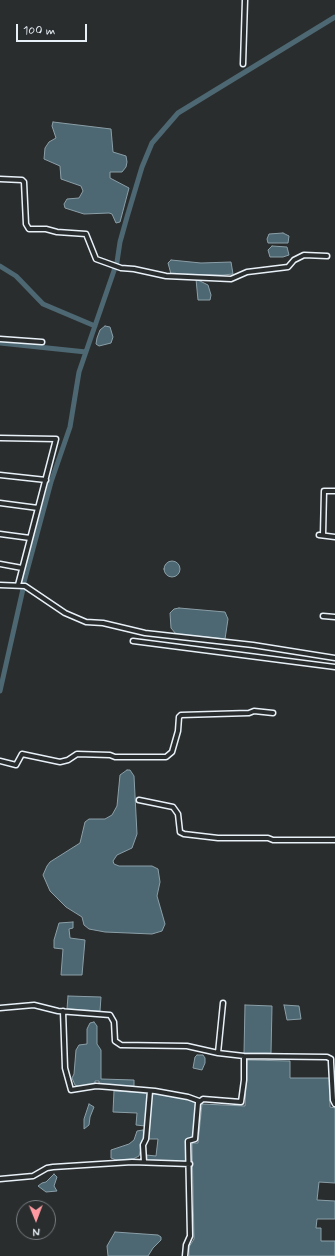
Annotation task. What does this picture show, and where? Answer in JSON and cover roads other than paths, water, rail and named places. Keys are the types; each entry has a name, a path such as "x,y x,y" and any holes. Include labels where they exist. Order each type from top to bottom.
{"street":[{"path":"244,64 246,0"},
{"path":"0,179 22,180 24,182 26,224 28,229 86,234 96,260 102,260 110,266 134,269 166,276 231,279 247,272 288,267 298,257 304,255 327,256"},
{"path":"0,339 42,342"},
{"path":"0,438 56,439 18,585"},
{"path":"0,475 46,480"},
{"path":"335,491 324,491 321,535 335,537"},
{"path":"0,503 38,508"},
{"path":"0,534 30,538"},
{"path":"0,564 22,568"},
{"path":"0,585 18,585 30,589 73,618 86,622 103,623 145,633 253,645 335,658"},
{"path":"323,616 335,617"},
{"path":"133,641 335,667"},
{"path":"0,761 16,765 22,754 60,762 68,760 77,754 110,754 115,757 166,757 172,752 178,731 178,720 181,715 248,713 254,711 273,713"},
{"path":"139,800 173,807 178,814 180,832 184,834 218,838 335,840"},
{"path":"218,1053 223,1003"},
{"path":"0,1008 34,1005 63,1011 110,1015 114,1022 116,1044 187,1046 218,1053 244,1056 324,1057 331,1059 333,1100 335,1104"},
{"path":"63,1011 65,1068 71,1090 96,1086 150,1091 182,1096 199,1101 204,1099 241,1102 244,1080 244,1056"},
{"path":"144,1162 143,1144 146,1140 150,1091"},
{"path":"185,1256 186,1245 190,1236 190,1164 188,1141 195,1139 199,1101"},
{"path":"0,1179 33,1176 47,1168 114,1162 190,1164"}],"water":[{"path":"53,122 111,129 113,152 126,156 127,162 126,167 122,172 110,172 110,178 129,188 120,222 116,223 112,214 109,213 84,214 65,208 64,204 67,199 79,198 83,191 81,186 61,179 60,166 44,159 45,148 49,142 56,138 52,126"},
{"path":"283,233 289,236 288,243 268,243 267,239 269,234"},
{"path":"272,246 287,247 289,255 283,257 270,257 268,250"},
{"path":"171,260 201,263 231,262 233,274 171,274 168,263"},
{"path":"196,279 208,285 211,295 210,300 198,300"},
{"path":"105,326 110,327 113,337 111,343 99,346 96,344 97,338 100,330"},
{"path":"172,561 178,563 180,569 178,575 172,577 166,575 164,569 166,563"},
{"path":"179,608 225,612 228,619 225,639 176,634 171,628 170,613 174,609"},
{"path":"127,770 130,770 134,776 137,834 132,848 117,855 113,861 114,864 119,866 152,866 158,869 160,882 157,896 165,924 162,931 152,934 105,932 89,929 84,925 82,917 66,907 50,891 43,875 50,862 80,843 85,822 89,819 105,819 112,815 117,806 120,775"},
{"path":"73,922 73,928 69,929 70,938 85,940 82,975 61,975 63,949 54,948 54,940 59,923"},
{"path":"68,996 101,997 100,1011 67,1009"},
{"path":"245,1005 272,1006 271,1053 244,1053"},
{"path":"284,1005 299,1006 301,1019 287,1020"},
{"path":"94,1022 97,1026 97,1044 101,1050 101,1079 134,1080 134,1086 99,1085 99,1081 95,1081 95,1085 80,1087 75,1085 72,1078 74,1074 76,1050 79,1045 87,1044 87,1029 90,1023"},
{"path":"197,1055 203,1055 205,1058 205,1063 202,1070 193,1068 195,1057"},
{"path":"247,1060 290,1061 290,1078 330,1078 330,1107 335,1108 335,1183 319,1182 317,1200 335,1201 335,1219 317,1219 316,1228 321,1228 321,1241 335,1241 335,1256 189,1256 189,1247 194,1239 192,1143 198,1143 202,1104 245,1106"},
{"path":"114,1091 148,1093 145,1126 136,1125 137,1113 113,1112"},
{"path":"151,1093 191,1100 196,1103 194,1137 187,1141 187,1162 145,1160 146,1155 156,1156 158,1139 149,1139"},
{"path":"89,1104 94,1107 89,1125 84,1129 84,1119"},
{"path":"143,1130 144,1137 139,1156 133,1159 116,1160 111,1158 111,1150 129,1144 134,1140 137,1131"},
{"path":"54,1174 57,1177 54,1186 57,1191 46,1192 38,1186 46,1182"},
{"path":"115,1232 158,1235 161,1237 161,1240 148,1256 108,1256 107,1246"}],"waterway":[{"path":"24,582 51,482 70,427 79,372 117,262 120,242 127,217 142,167 152,143 178,113 335,17"},
{"path":"0,266 16,276 43,304 95,326"},
{"path":"0,343 86,352"},
{"path":"0,691 23,589"}]}
